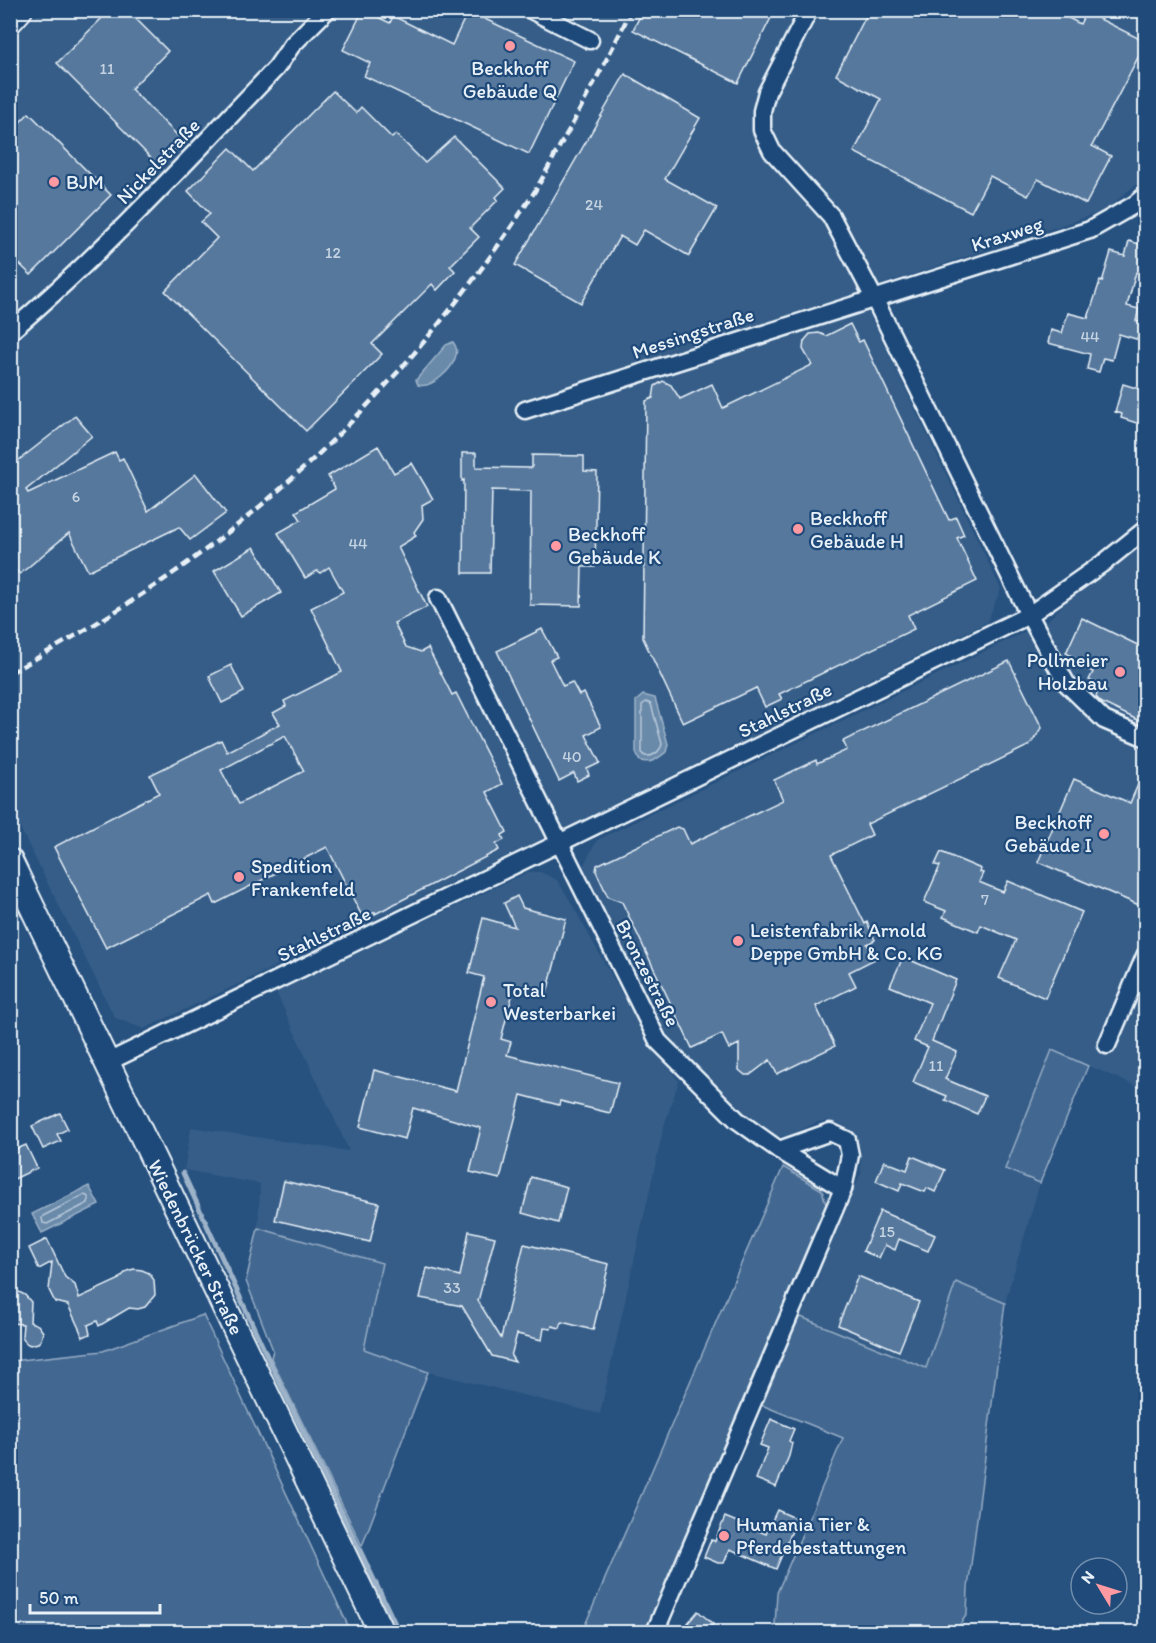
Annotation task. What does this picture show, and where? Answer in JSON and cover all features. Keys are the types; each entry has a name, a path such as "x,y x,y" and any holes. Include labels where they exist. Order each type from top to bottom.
{"main road":[{"path":"10,21 20,10"},
{"name":"Wiedenbrücker Straße","path":"10,861 381,1632"}],"street":[{"name":"Nickelstraße","path":"10,332 45,303 154,196 276,68 292,45 327,10"},
{"path":"531,10 590,40"},
{"path":"809,10 767,92 762,111 762,130 772,151 831,216 874,298 1029,615 1066,683 1104,720 1146,738"},
{"name":"Kraxweg","path":"874,298 1090,230 1134,205 1146,195"},
{"name":"Messingstraße","path":"525,410 874,298"},
{"name":"Stahlstraße","path":"108,1062 1029,615 1106,561 1146,529"},
{"path":"438,598 559,843"},
{"name":"Bronzestraße","path":"559,843 658,1041 737,1120 779,1150 843,1189"},
{"path":"1107,1045 1146,954"},
{"path":"655,1632 843,1189 850,1155 847,1140 830,1132 779,1150"}],"shaded area":[{"path":"41,11 1145,11 1145,177 1104,211 859,292 1001,589 987,622 563,829 144,1029 115,1018 11,810 10,41"},
{"path":"1145,537 1145,1090 1052,1050 1005,1169 1040,1183 1005,1303 956,1282 926,1369 796,1315 861,1173 861,1149 853,1133 845,1126 831,1121 817,1122 786,1137 775,1136 743,1114 664,1031 582,868 597,840 1047,621 1076,592"},
{"path":"528,872 541,872 557,880 645,1036 679,1081 664,1126 600,1414 428,1372 363,1349 382,1263 258,1228 260,1184 184,1170 191,1127 349,1151 276,992"},
{"path":"1052,1050 1088,1066 1040,1183 1005,1169"},
{"path":"783,1167 822,1190 826,1204 645,1632 582,1632"},
{"path":"258,1228 382,1263 364,1349 428,1372 362,1546 271,1358 273,1350 246,1281"},
{"path":"956,1282 1005,1303 968,1588 967,1614 955,1632 772,1632 775,1625 777,1593 843,1438 759,1404 796,1315 926,1368"},
{"path":"203,1315 351,1632 11,1632 11,1361 103,1351"}],"water":[{"path":"453,342 457,353 451,366 435,381 418,385 416,380 446,345"},
{"path":"643,695 655,698 668,744 666,752 650,762 639,760 636,752 636,701"},
{"path":"89,1186 99,1205 42,1233 32,1214"}],"building":[{"path":"110,10 127,10 168,51 131,89 183,141 159,166 57,63"},
{"path":"363,10 390,23 393,16 452,45 468,11 574,61 529,154 364,76 370,63 343,50"},
{"path":"643,10 775,10 738,83 633,30"},
{"path":"869,10 1053,10 1080,24 1086,12 1146,42 1092,146 1111,156 1086,204 1038,179 1028,196 990,176 971,212 854,152 881,99 836,75"},
{"path":"625,74 700,118 665,179 717,208 689,256 644,230 635,245 620,236 581,303 515,265"},
{"path":"333,91 356,113 361,107 392,138 396,134 425,163 454,137 505,188 496,197 498,200 470,228 479,237 450,266 455,271 437,290 432,284 372,344 382,354 306,431 165,291 217,238 201,222 210,214 188,191 230,148 253,171"},
{"name":"BJM","path":"29,113 111,195 31,275 10,255 10,132"},
{"path":"1129,241 1146,246 1146,274 1136,272 1127,306 1139,309 1136,321 1146,324 1146,342 1119,334 1112,360 1103,358 1099,372 1087,369 1090,354 1048,343 1051,330 1062,333 1068,313 1088,318 1111,252 1125,256"},
{"name":"Beckhoff Gebäude H","path":"850,324 859,342 863,340 949,520 956,517 964,535 957,538 977,581 908,615 914,629 779,694 782,699 765,707 756,688 683,723 643,638 646,401 653,398 655,386 663,381 671,385 680,399 712,384 723,408 812,365 803,349 804,341 810,334 819,333 826,336"},
{"path":"1123,384 1146,391 1146,426 1121,418 1122,414 1115,412"},
{"path":"75,416 92,436 26,490 28,493 115,452 119,460 123,458 148,511 196,474 226,513 190,540 179,527 88,571 69,533 20,574 10,565 10,467"},
{"path":"378,446 394,473 412,463 433,499 422,505 423,519 414,532 416,536 398,547 427,607 394,623 406,647 421,652 428,648 452,695 456,693 502,784 487,792 507,832 502,835 504,840 496,844 499,850 363,918 327,847 215,904 211,895 106,948 54,847 159,793 150,775 221,740 227,752 280,724 273,713 286,706 284,701 342,672 311,608 343,592 329,567 305,578 278,533 301,520 296,512 335,489 328,476","holes":["285,736 304,771 239,804 221,770"]},
{"path":"462,453 476,453 476,467 532,468 532,455 584,456 584,471 597,472 595,567 582,567 581,606 530,605 531,491 492,490 490,573 463,573"},
{"path":"254,547 281,593 241,616 214,571"},
{"path":"1082,618 1146,649 1146,724 1102,703 1096,697 1099,685 1089,680 1093,672 1072,662 1074,657 1066,653"},
{"path":"542,629 557,657 550,660 563,686 572,682 579,695 584,693 601,727 586,735 600,763 587,769 589,775 577,781 574,773 559,781 497,651"},
{"path":"1009,661 1042,728 1030,745 867,824 872,835 831,855 875,940 867,944 875,959 849,972 856,986 816,1006 835,1046 777,1074 770,1060 750,1075 745,1075 739,1070 739,1044 729,1049 722,1034 692,1048 622,902 608,897 596,871 597,865 677,827 683,829 690,844 783,800 774,780 816,760 817,764 847,750 843,741"},
{"path":"231,665 244,692 222,703 209,676"},
{"name":"Beckhoff Gebäude I","path":"1146,766 1146,908 1038,862 1074,779 1130,803"},
{"path":"941,852 981,869 980,872 983,873 979,882 1003,892 1008,881 1082,912 1045,998 999,978 1016,940 981,925 978,932 943,917 946,911 924,902 940,866 935,865"},
{"path":"517,896 523,908 566,919 547,993 515,985 501,1039 511,1042 507,1055 618,1083 610,1113 560,1101 559,1105 521,1095 500,1179 470,1172 481,1128 413,1108 405,1139 360,1127 374,1070 456,1091 484,977 469,973 483,918 515,927 504,903"},
{"path":"903,957 956,980 932,1041 957,1052 945,1079 985,1096 977,1114 945,1100 947,1096 913,1082 928,1047 914,1041 930,1003 890,986"},
{"path":"60,1113 68,1129 57,1134 61,1141 43,1149 32,1126"},
{"path":"26,1145 37,1168 10,1181 10,1152"},
{"path":"912,1156 945,1170 935,1192 927,1188 925,1192 902,1183 899,1191 876,1181 884,1161 907,1170"},
{"path":"531,1177 567,1187 558,1223 522,1213"},
{"path":"284,1181 379,1203 370,1242 275,1220"},
{"path":"880,1211 935,1235 928,1251 899,1239 895,1250 885,1245 879,1258 863,1251"},
{"path":"469,1231 495,1237 478,1301 501,1338 524,1244 609,1264 593,1330 562,1322 560,1328 552,1326 551,1329 544,1328 542,1340 517,1334 511,1356 515,1362 492,1356 462,1306 420,1298 427,1268 460,1276"},
{"path":"47,1239 65,1277 75,1285 79,1298 118,1280 127,1271 134,1269 149,1273 154,1280 155,1295 145,1307 129,1308 99,1326 97,1321 88,1325 90,1334 83,1337 68,1305 55,1302 49,1290 52,1262 39,1269 29,1248"},
{"path":"858,1276 919,1302 899,1351 838,1325"},
{"path":"10,1291 25,1295 31,1302 30,1322 38,1325 43,1332 38,1343 30,1345 26,1343 22,1336 23,1324 10,1323"},
{"path":"771,1419 794,1429 789,1441 792,1443 789,1456 776,1487 756,1479 768,1448 760,1445"},
{"path":"777,1510 797,1519 776,1569 730,1549 724,1563 704,1557 711,1540 715,1541 725,1517 766,1534"},
{"path":"698,1611 713,1624 706,1632 698,1632 687,1624"}],"waterway":[{"path":"183,1173 267,1356 399,1632"}],"railway":[{"path":"10,673 131,602 223,536 275,494 371,402 458,300 535,191 631,10"}],"place":[{"name":"Beckhoff Gebäude Q","path":"510,46"},
{"name":"BJM","path":"54,182"},
{"name":"Beckhoff Gebäude H","path":"798,529"},
{"name":"Beckhoff Gebäude K","path":"556,546"},
{"name":"Pollmeier Holzbau","path":"1120,672"},
{"name":"Beckhoff Gebäude I","path":"1104,834"},
{"name":"Spedition Frankenfeld","path":"239,877"},
{"name":"Leistenfabrik Arnold Deppe GmbH & Co. KG","path":"738,941"},
{"name":"Total Westerbarkei","path":"491,1002"},
{"name":"Humania Tier & Pferdebestattungen","path":"724,1536"}]}
